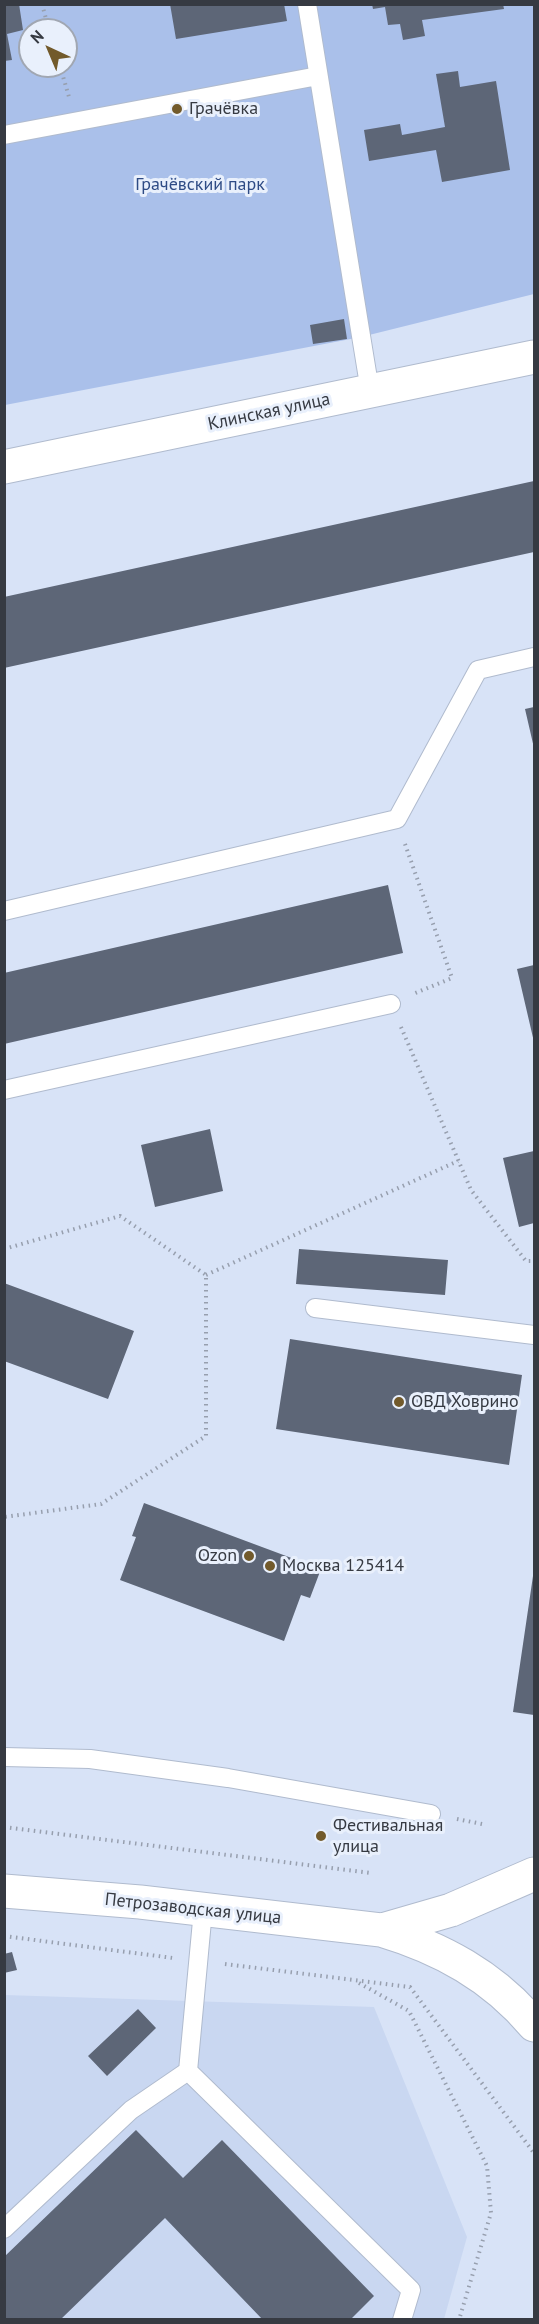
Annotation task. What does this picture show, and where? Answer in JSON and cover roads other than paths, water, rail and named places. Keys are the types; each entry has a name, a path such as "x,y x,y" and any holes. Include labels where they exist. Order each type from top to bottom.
{"main road":[{"name":"Клинская улица","path":"4,467 534,357"},
{"name":"Петрозаводская улица","path":"381,1930 451,1910 534,1874"},
{"name":"Петрозаводская улица","path":"4,1891 381,1930 419,1941 451,1956 481,1975 522,2010 534,2025"}],"lane":[{"path":"307,4 370,391"},
{"path":"4,135 318,76"},
{"path":"4,910 397,819 478,670 534,657"},
{"path":"4,1090 391,1004"},
{"path":"315,1308 534,1335"},
{"path":"4,1757 90,1759 228,1778 431,1814"},
{"path":"188,2071 203,1910"},
{"path":"4,2229 131,2110 188,2071"},
{"path":"188,2071 411,2290 402,2319"}],"place":[{"name":"Грачёвка","path":"177,109"},
{"name":"ОВД Ховрино","path":"399,1402"},
{"name":"Ozon","path":"249,1556"},
{"name":"Москва 125414","path":"270,1566"},
{"name":"Фестивальная улица","path":"321,1836"}],"park label":[{"name":"Грачёвский парк","path":"200,185"}]}
